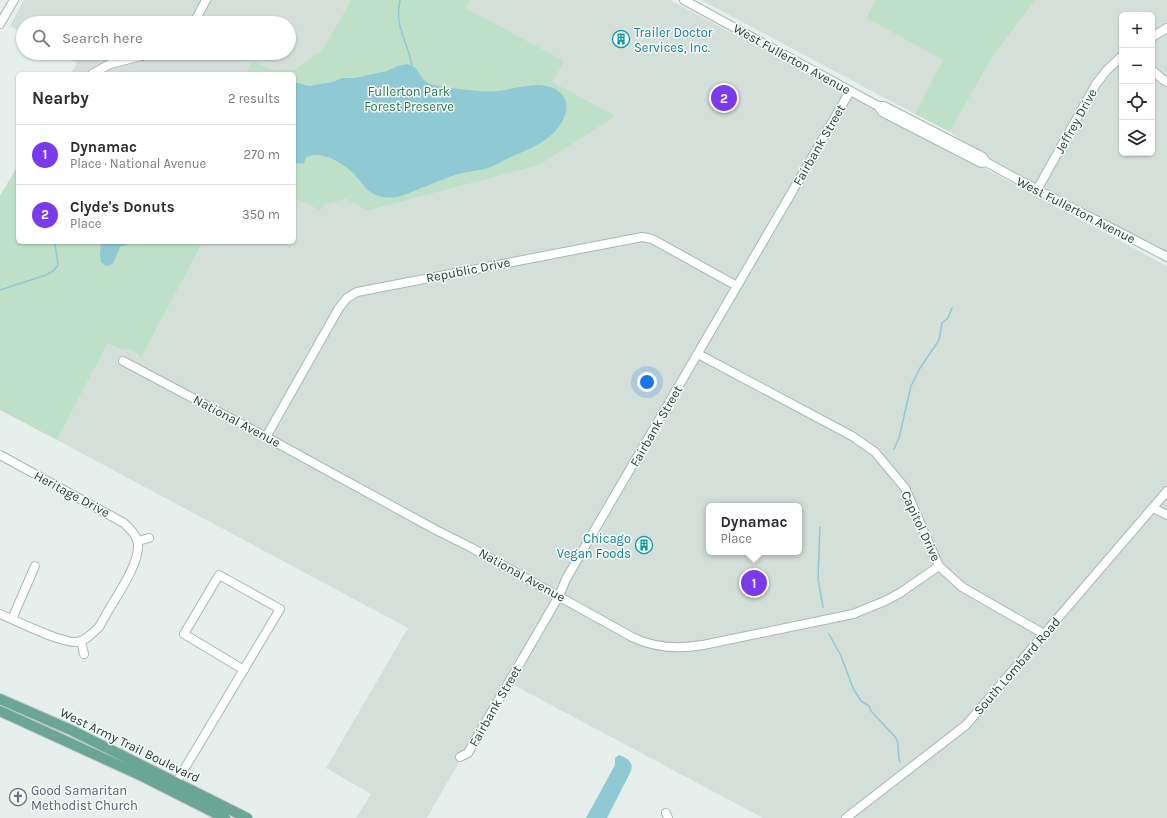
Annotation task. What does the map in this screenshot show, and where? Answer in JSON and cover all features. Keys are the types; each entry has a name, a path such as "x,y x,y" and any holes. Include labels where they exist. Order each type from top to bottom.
{"main road":[{"name":"West Army Trail Boulevard","path":"0,699 71,730 173,786 224,818"},
{"name":"West Army Trail Boulevard","path":"0,711 65,741 245,818"},
{"path":"65,741 71,730"}],"street":[{"path":"0,23 14,0"},
{"path":"198,16 206,0"},
{"name":"West Fullerton Avenue","path":"684,0 878,106 882,112 981,163 986,162 1167,257"},
{"path":"1155,35 1167,28"},
{"name":"Jeffrey Drive","path":"1037,190 1096,84 1106,70 1119,59"},
{"path":"96,72 110,64 126,60"},
{"path":"1155,73 1167,82"},
{"name":"Fairbank Street","path":"460,757 468,753 559,596 566,579 850,91"},
{"name":"Republic Drive","path":"266,436 338,308 347,298 357,292 642,237 652,239 737,286"},
{"name":"Capitol Drive","path":"698,354 852,436 875,452 904,486 940,566 962,587 1044,634"},
{"name":"National Avenue","path":"123,361 266,436 638,640 660,646 685,648 853,614 885,601 940,566"},
{"name":"Heritage Drive","path":"0,455 112,515 124,523 134,533 138,541"},
{"name":"South Lombard Road","path":"846,818 966,725 1167,491"},
{"path":"1153,508 1167,516"},
{"path":"0,614 54,637 76,642 81,641 91,635 99,626 132,570 138,547 138,541 149,538"},
{"path":"12,619 34,566"},
{"path":"173,786 244,670 280,609 219,575 184,634 244,670"},
{"path":"81,641 84,654"}],"shaded area":[{"path":"24,0 351,0 322,50 294,70 269,69 253,60 296,60 296,16 16,16 16,29 10,26"},
{"path":"470,0 670,0 1167,266 1167,818 763,818 506,681 427,818 356,818 371,794 326,768 408,628 57,440 108,343 121,350 130,349 134,351 140,360 202,244 296,244 296,198 325,205 346,199 367,211 540,165 616,116 553,82 563,61 466,8"},
{"path":"701,0 875,0 866,18 944,60 915,114"},
{"path":"1035,0 1167,0 1167,254 990,161 950,132 990,61"},
{"path":"72,60 253,60 246,72 72,72 77,63"}],"green space":[{"name":"Fullerton Park Forest Preserve","path":"351,0 470,0 466,8 564,61 553,82 616,116 540,165 367,211 346,199 325,205 320,210 296,199 296,72 246,72 253,60 269,69 294,70 322,50"},
{"path":"875,0 1035,0 990,61 950,132 915,114 943,60 866,18"},
{"path":"16,168 16,244 202,244 140,360 138,355 130,349 121,350 108,343 57,440 0,410 0,196"}],"water":[{"path":"407,64 412,66 425,80 434,85 475,91 498,91 534,85 548,86 558,91 563,96 566,102 566,112 563,121 558,128 552,135 538,145 488,168 458,174 398,197 392,198 374,194 367,189 347,168 337,161 324,156 312,155 306,157 304,164 296,163 296,83 309,86 333,82 342,78 355,78 387,71"},
{"path":"101,244 129,244 120,247 113,264 106,266 101,262"},
{"path":"619,755 631,763 632,768 607,818 586,818 615,765 615,758"}],"waterway":[{"path":"400,0 400,25 412,65"},
{"path":"0,290 46,275 53,271 58,265 55,244"},
{"path":"894,449 899,438 911,386 920,368 939,340 942,323 948,318 952,308"},
{"path":"820,527 818,579 823,607"},
{"path":"829,634 841,656 853,688 861,701 869,706 871,711 896,738 900,762"}],"place":[{"name":"Trailer Doctor Services, Inc.","path":"621,39"},
{"name":"Clyde's Donuts","path":"724,98"},
{"name":"Chicago Vegan Foods","path":"644,545"},
{"name":"Dynamac","path":"754,583"},
{"name":"Good Samaritan Methodist Church","path":"18,797"}]}
